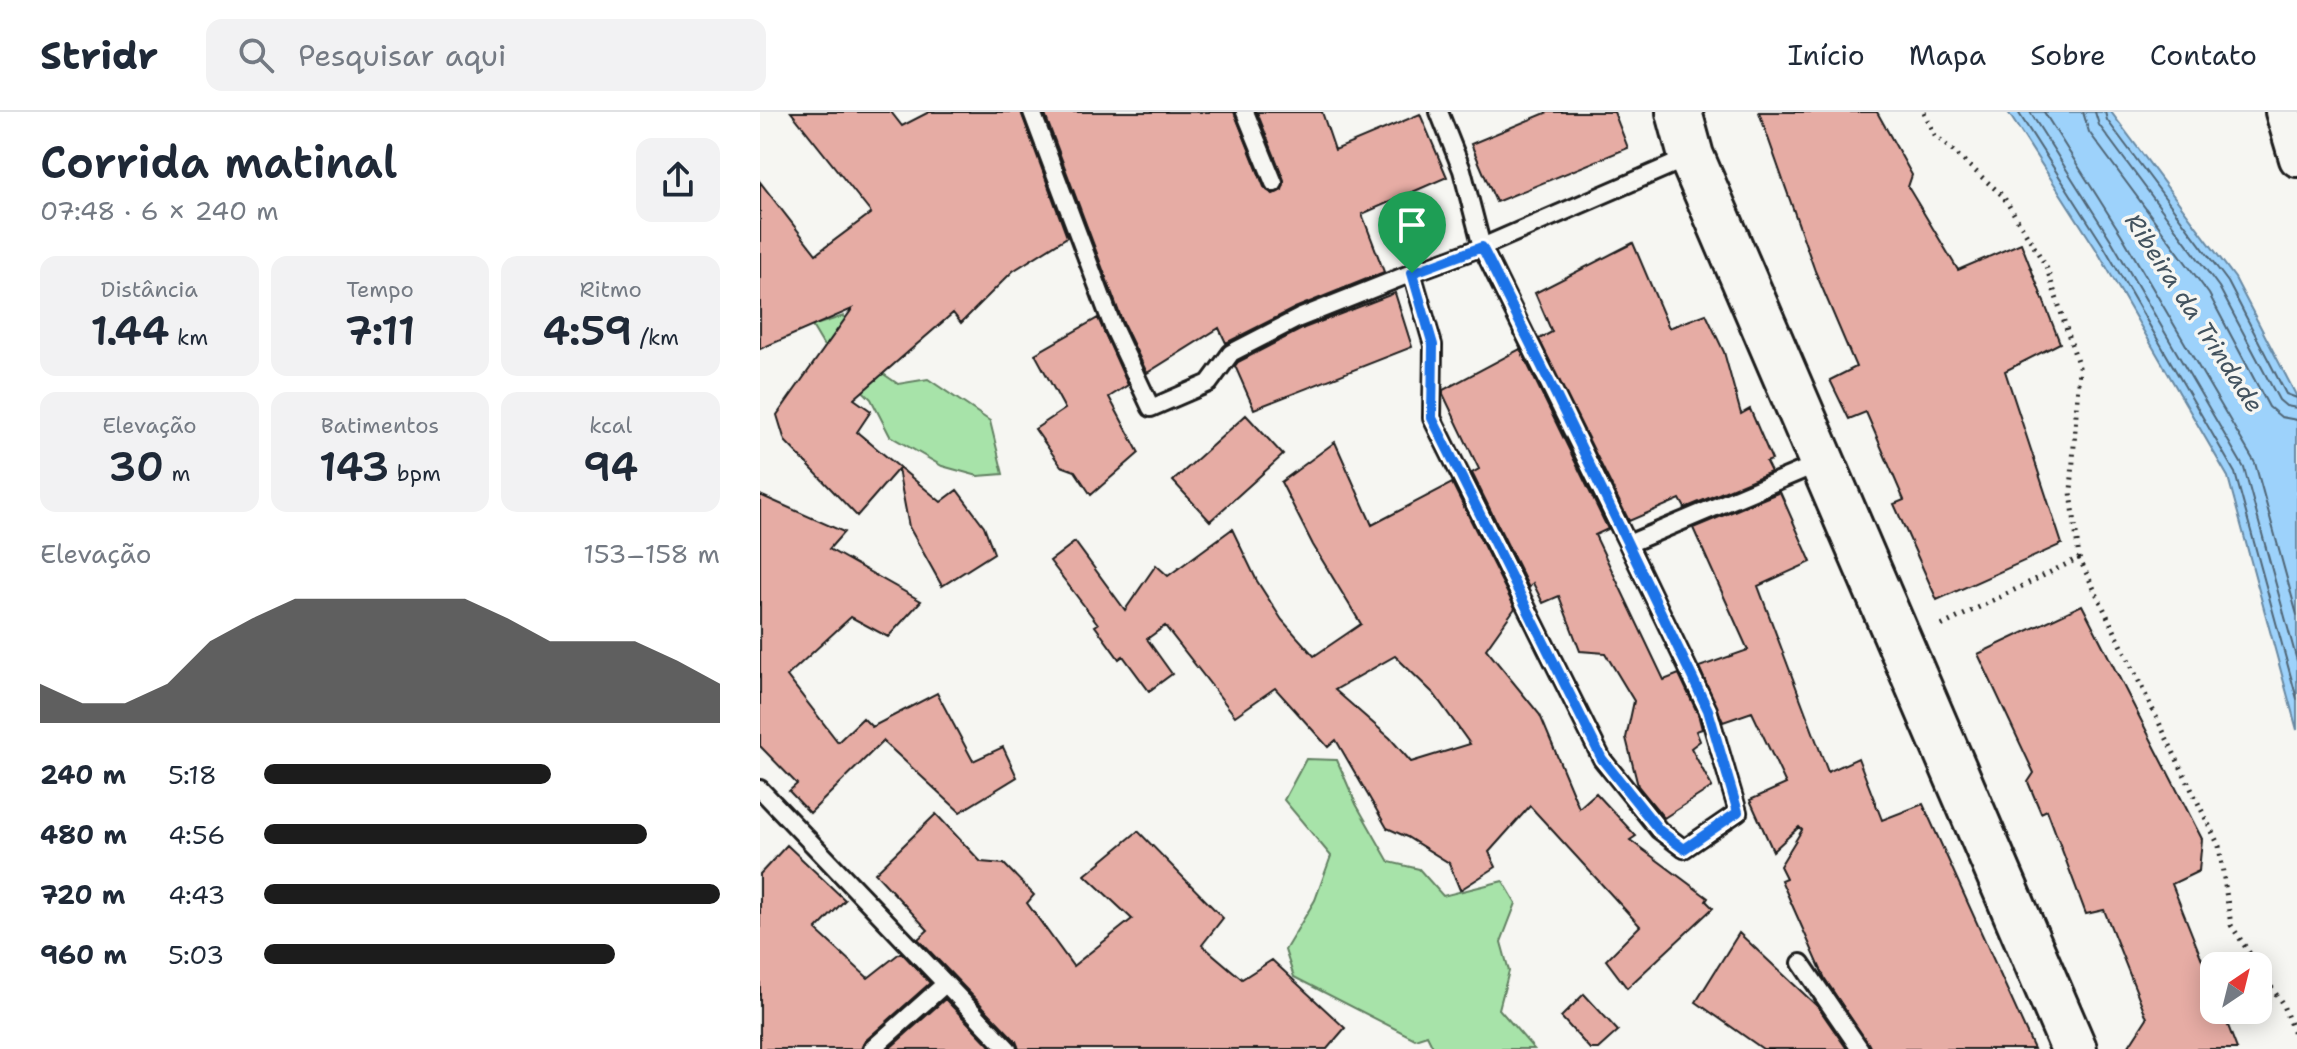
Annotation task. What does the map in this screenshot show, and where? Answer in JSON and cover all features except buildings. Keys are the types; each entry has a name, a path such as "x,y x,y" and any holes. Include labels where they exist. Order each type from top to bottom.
{"street":[{"path":"1679,112 1691,156 2074,1049"},
{"path":"2283,112 2297,159"}],"lane":[{"path":"1032,112 1113,327 1151,408 1209,383 1231,353 1285,325 1482,247 1691,156"},
{"path":"1245,112 1274,183"},
{"path":"1412,273 1433,345 1432,418 1602,759 1659,830 1684,849 1738,812 1708,710 1482,247 1462,170 1439,112"},
{"path":"1628,544 1822,462"},
{"path":"760,789 1008,1049"},
{"path":"1801,963 1860,1049"},
{"path":"872,1049 945,984"}],"path":[{"path":"1924,112 1935,135 2003,196 2046,266 2079,367 2071,492 2079,558 2219,846 2231,925 2249,952"},
{"path":"1901,646 2079,558"},
{"path":"2272,988 2282,1003 2297,1041"}],"green space":[{"path":"844,316 859,357 898,384 928,379 990,421 1003,474 978,476 942,466 890,436 871,399 834,363 812,326"},
{"path":"1306,759 1337,760 1356,804 1389,862 1419,869 1443,896 1503,881 1516,903 1501,942 1509,971 1499,1009 1534,1049 1434,1049 1427,1035 1415,1039 1294,977 1285,950 1315,900 1331,856 1284,800"}],"water":[{"name":"Ribeira da Trindade","path":"2008,112 2111,112 2235,278 2297,397 2297,730 2228,477 2096,249"}],"route":[{"path":"1482,247 1708,710 1738,812 1684,849 1659,830 1602,759 1432,418 1433,345 1412,273 1482,247"}]}
